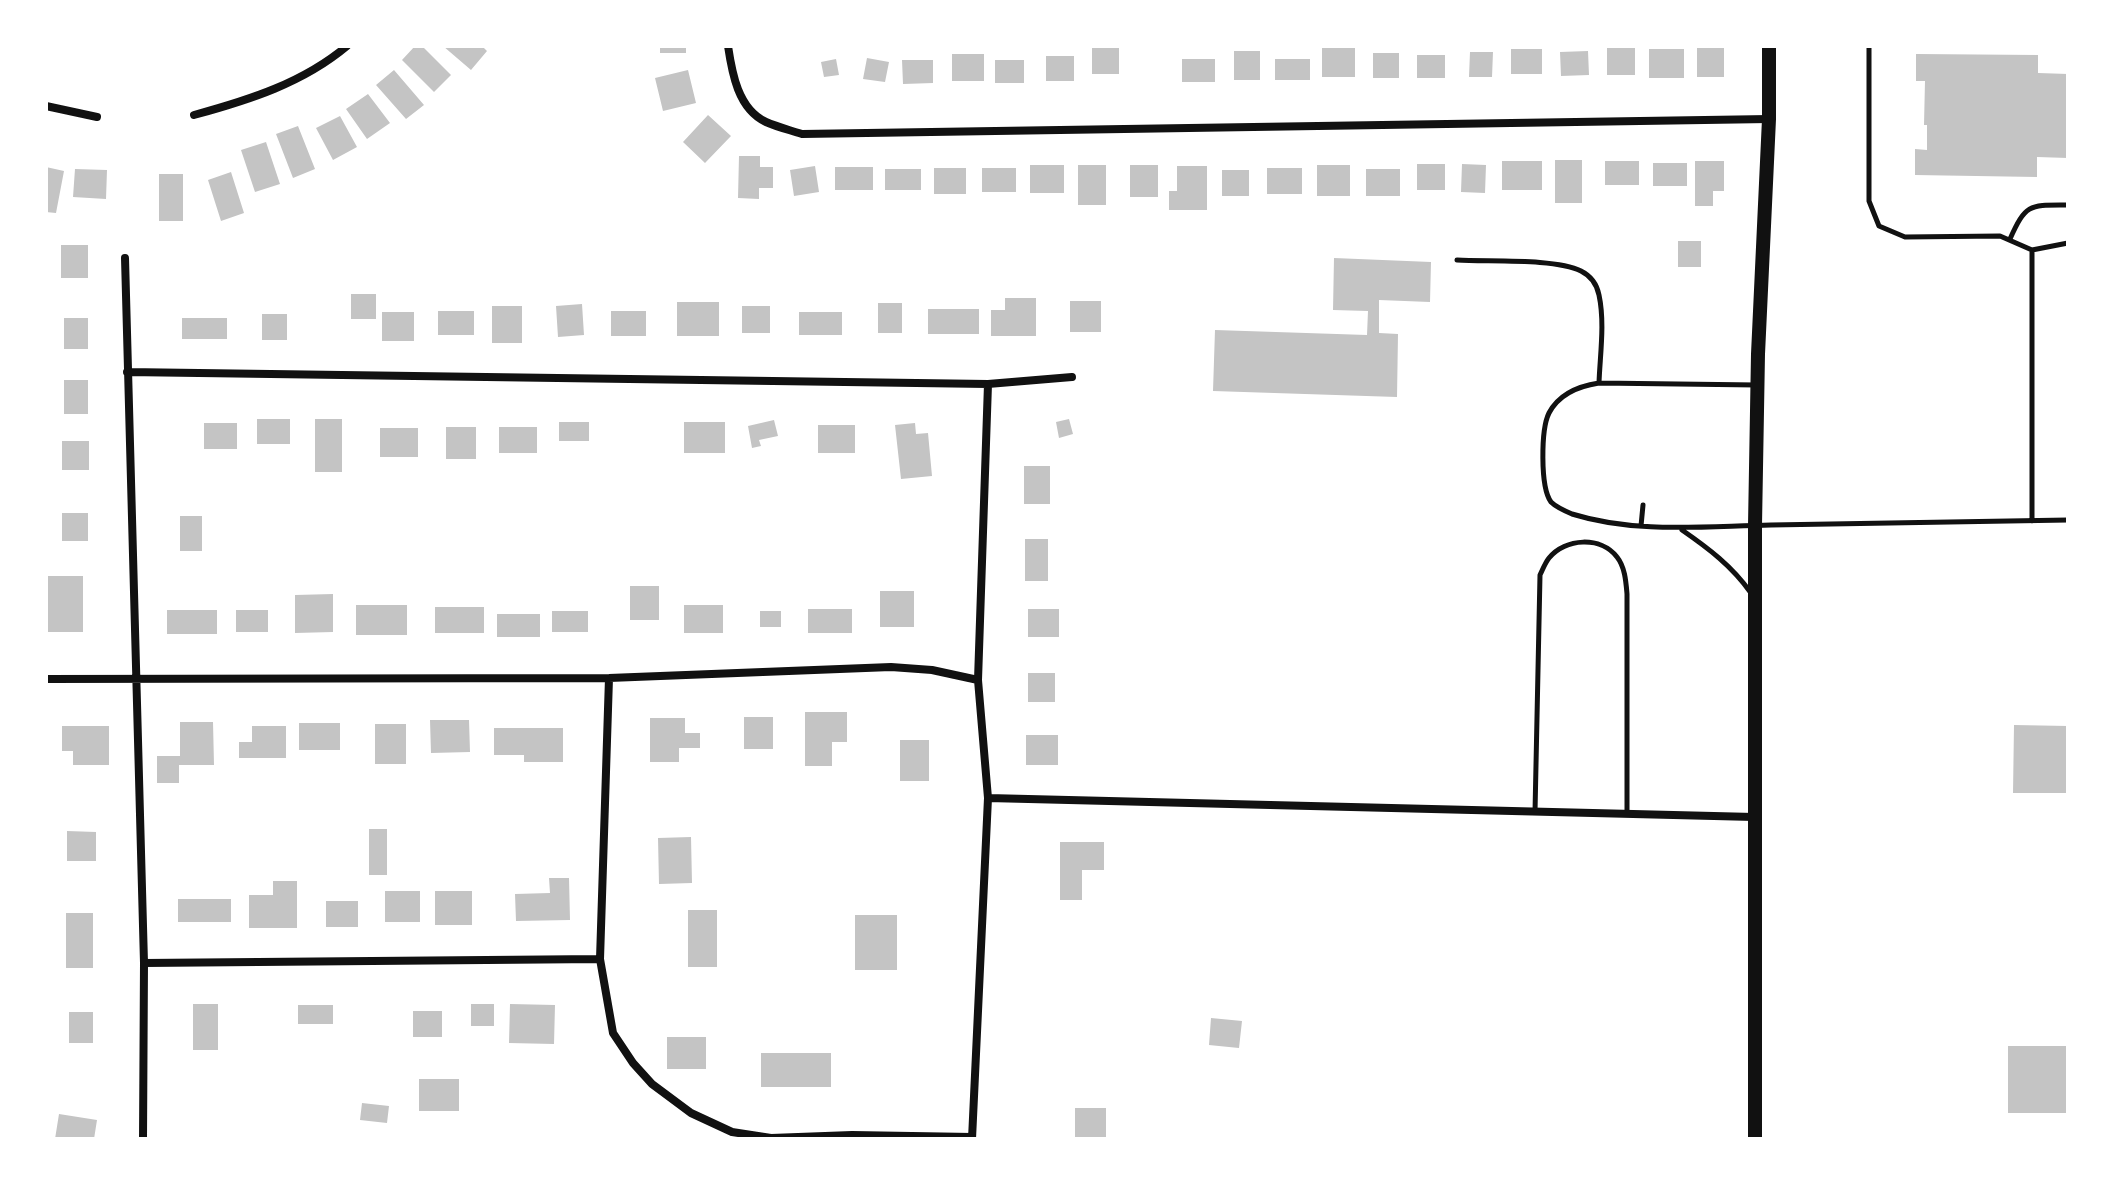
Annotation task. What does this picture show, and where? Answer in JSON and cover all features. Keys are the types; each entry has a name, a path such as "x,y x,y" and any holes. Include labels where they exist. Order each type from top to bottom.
{"street":[{"path":"194,115 245,101 291,82 347,46"},
{"path":"728,46 732,76 744,101 763,121 802,134 1769,119"},
{"path":"1755,1139 1755,525 1769,46"},
{"path":"46,106 97,117"},
{"path":"125,258 144,963 143,1139"},
{"path":"127,372 988,384 1072,377"},
{"path":"609,678 600,959 613,1033 633,1063 652,1084 691,1113 732,1132 771,1138 852,1135 972,1138 988,798 978,680 988,384"},
{"path":"46,679 609,678 891,667 932,670 978,680"},
{"path":"988,798 1754,817"},
{"path":"144,963 600,959"}],"lane":[{"path":"1869,46 1869,201 1879,226 1905,237 2000,236 2032,250 2068,243"},
{"path":"2010,239 2023,212 2034,206 2068,205"},
{"path":"2032,250 2032,521"},
{"path":"1457,260 1567,266 1585,273 1600,296 1599,383"},
{"path":"1757,385 1599,383 1584,385 1565,394 1549,414 1543,454 1546,491 1552,504 1568,513 1594,520 1681,529 2068,520"},
{"path":"1641,526 1643,505"},
{"path":"1681,529 1739,576 1755,599"},
{"path":"1535,812 1540,575 1547,559 1557,551 1569,544 1583,542 1602,545 1617,557 1624,570 1627,594 1627,814"}],"building":[{"path":"415,46 422,46 451,75 434,92 402,60"},
{"path":"443,46 482,46 487,51 471,70"},
{"path":"660,46 686,46 686,53 660,53"},
{"path":"1092,46 1119,46 1119,74 1092,74"},
{"path":"1322,46 1355,46 1355,77 1322,77"},
{"path":"1607,46 1635,46 1635,75 1607,75"},
{"path":"1697,46 1724,46 1724,77 1697,77"},
{"path":"1511,49 1542,49 1542,74 1511,74"},
{"path":"1649,49 1684,49 1684,78 1649,78"},
{"path":"1234,51 1260,51 1260,80 1234,80"},
{"path":"1588,51 1589,75 1561,76 1560,52"},
{"path":"1470,52 1493,52 1492,77 1469,77"},
{"path":"1373,53 1399,53 1399,78 1373,78"},
{"path":"952,54 984,54 984,81 952,81"},
{"path":"1916,54 2038,55 2038,73 2068,74 2068,158 2037,157 2037,177 1915,175 1915,149 1927,150 1925,81 1916,81"},
{"path":"1417,55 1445,55 1445,78 1417,78"},
{"path":"1046,56 1074,56 1074,81 1046,81"},
{"path":"867,58 889,62 885,82 863,79"},
{"path":"836,59 839,75 824,77 821,62"},
{"path":"1182,59 1215,59 1215,82 1182,82"},
{"path":"1275,59 1310,59 1310,80 1275,80"},
{"path":"902,60 933,60 933,83 903,84"},
{"path":"995,60 1024,60 1024,83 995,83"},
{"path":"394,70 424,105 406,119 376,85"},
{"path":"688,70 696,103 663,111 655,78"},
{"path":"368,94 390,123 367,139 346,109"},
{"path":"708,115 731,136 705,163 683,142"},
{"path":"340,116 357,147 333,160 316,128"},
{"path":"298,126 315,169 293,178 276,134"},
{"path":"266,142 280,184 255,192 241,150"},
{"path":"739,156 760,156 760,167 773,167 773,188 759,188 759,199 738,198"},
{"path":"1555,160 1582,160 1582,203 1555,203"},
{"path":"1502,161 1542,161 1542,190 1502,190"},
{"path":"1605,161 1639,161 1639,185 1605,185"},
{"path":"1695,161 1724,161 1724,191 1713,191 1713,206 1695,206"},
{"path":"1653,163 1687,163 1687,186 1653,186"},
{"path":"1417,164 1445,164 1445,190 1417,190"},
{"path":"1462,164 1486,165 1485,193 1461,192"},
{"path":"1030,165 1064,165 1064,193 1030,193"},
{"path":"1078,165 1106,165 1106,205 1078,205"},
{"path":"1130,165 1158,165 1158,197 1130,197"},
{"path":"1317,165 1350,165 1350,196 1317,196"},
{"path":"815,166 819,192 794,196 790,170"},
{"path":"1177,166 1207,166 1207,210 1169,210 1169,191 1177,191"},
{"path":"46,167 64,171 56,213 46,212"},
{"path":"835,167 873,167 873,190 835,190"},
{"path":"934,168 966,168 966,194 934,194"},
{"path":"982,168 1016,168 1016,192 982,192"},
{"path":"1267,168 1302,168 1302,194 1267,194"},
{"path":"75,169 107,170 106,199 73,197"},
{"path":"885,169 921,169 921,190 885,190"},
{"path":"1366,169 1400,169 1400,196 1366,196"},
{"path":"1222,170 1249,170 1249,196 1222,196"},
{"path":"231,172 244,213 221,221 208,180"},
{"path":"159,174 183,174 183,221 159,221"},
{"path":"1678,241 1701,241 1701,267 1678,267"},
{"path":"61,245 88,245 88,278 61,278"},
{"path":"1334,258 1431,262 1430,302 1379,300 1379,333 1398,334 1397,397 1213,391 1215,330 1367,335 1368,311 1333,310"},
{"path":"351,294 376,294 376,319 351,319"},
{"path":"1005,298 1036,298 1036,336 991,336 991,310 1005,310"},
{"path":"1070,301 1101,301 1101,332 1070,332"},
{"path":"677,302 719,302 719,336 677,336"},
{"path":"878,303 902,303 902,333 878,333"},
{"path":"582,304 584,335 558,337 556,306"},
{"path":"492,306 522,306 522,343 492,343"},
{"path":"742,306 770,306 770,333 742,333"},
{"path":"928,309 979,309 979,334 928,334"},
{"path":"438,311 474,311 474,335 438,335"},
{"path":"611,311 646,311 646,336 611,336"},
{"path":"382,312 414,312 414,341 382,341"},
{"path":"799,312 842,312 842,335 799,335"},
{"path":"262,314 287,314 287,340 262,340"},
{"path":"64,318 88,318 88,349 64,349"},
{"path":"182,318 227,318 227,339 182,339"},
{"path":"64,380 88,380 88,414 64,414"},
{"path":"257,419 290,419 290,444 257,444"},
{"path":"315,419 342,419 342,472 315,472"},
{"path":"1069,419 1073,434 1059,438 1056,422"},
{"path":"774,420 778,436 759,440 761,446 752,448 748,426"},
{"path":"559,422 589,422 589,441 559,441"},
{"path":"684,422 725,422 725,453 684,453"},
{"path":"204,423 237,423 237,449 204,449"},
{"path":"915,423 916,434 928,433 932,476 901,479 895,425"},
{"path":"818,425 855,425 855,453 818,453"},
{"path":"446,427 476,427 476,459 446,459"},
{"path":"499,427 537,427 537,453 499,453"},
{"path":"380,428 418,428 418,457 380,457"},
{"path":"62,441 89,441 89,470 62,470"},
{"path":"1024,466 1050,466 1050,504 1024,504"},
{"path":"62,513 88,513 88,541 62,541"},
{"path":"180,516 202,516 202,551 180,551"},
{"path":"1025,539 1048,539 1048,581 1025,581"},
{"path":"46,576 83,576 83,632 46,632"},
{"path":"630,586 659,586 659,620 630,620"},
{"path":"880,591 914,591 914,627 880,627"},
{"path":"333,594 333,632 295,633 295,595"},
{"path":"356,605 407,605 407,635 356,635"},
{"path":"684,605 723,605 723,633 684,633"},
{"path":"435,607 484,607 484,633 435,633"},
{"path":"808,609 852,609 852,633 808,633"},
{"path":"1028,609 1059,609 1059,637 1028,637"},
{"path":"167,610 217,610 217,634 167,634"},
{"path":"236,610 268,610 268,632 236,632"},
{"path":"552,611 588,611 588,632 552,632"},
{"path":"760,611 781,611 781,627 760,627"},
{"path":"497,614 540,614 540,637 497,637"},
{"path":"1028,673 1055,673 1055,702 1028,702"},
{"path":"805,712 847,712 847,742 832,742 832,766 805,766"},
{"path":"744,717 773,717 773,749 744,749"},
{"path":"650,718 685,718 685,733 700,733 700,748 679,748 679,762 650,762"},
{"path":"430,720 469,720 470,752 431,753"},
{"path":"180,722 213,722 214,765 179,765 179,783 157,783 157,756 180,756"},
{"path":"299,723 340,723 340,750 299,750"},
{"path":"375,724 406,724 406,764 375,764"},
{"path":"2014,725 2068,726 2068,793 2013,793"},
{"path":"62,726 109,726 109,765 73,765 73,751 62,751"},
{"path":"252,726 286,726 286,758 239,758 239,742 252,742"},
{"path":"494,728 563,728 563,762 524,762 524,755 494,755"},
{"path":"1026,735 1058,735 1058,765 1026,765"},
{"path":"900,740 929,740 929,781 900,781"},
{"path":"369,829 387,829 387,875 369,875"},
{"path":"67,831 96,832 96,861 67,861"},
{"path":"691,837 692,883 659,884 658,838"},
{"path":"1060,842 1104,842 1104,870 1082,870 1082,900 1060,900"},
{"path":"549,878 569,878 570,920 516,921 515,894 550,893"},
{"path":"273,881 297,881 297,928 249,928 249,895 273,895"},
{"path":"385,891 420,891 420,922 385,922"},
{"path":"435,891 472,891 472,925 435,925"},
{"path":"178,899 231,899 231,922 178,922"},
{"path":"326,901 358,901 358,927 326,927"},
{"path":"688,910 717,910 717,967 688,967"},
{"path":"66,913 93,913 93,968 66,968"},
{"path":"855,915 897,915 897,970 855,970"},
{"path":"193,1004 218,1004 218,1050 193,1050"},
{"path":"471,1004 494,1004 494,1026 471,1026"},
{"path":"510,1004 555,1005 554,1044 509,1043"},
{"path":"298,1005 333,1005 333,1024 298,1024"},
{"path":"413,1011 442,1011 442,1037 413,1037"},
{"path":"69,1012 93,1012 93,1043 69,1043"},
{"path":"1211,1018 1242,1021 1239,1048 1209,1045"},
{"path":"667,1037 706,1037 706,1069 667,1069"},
{"path":"2008,1046 2068,1046 2068,1113 2008,1113"},
{"path":"761,1053 831,1053 831,1087 761,1087"},
{"path":"419,1079 459,1079 459,1111 419,1111"},
{"path":"362,1103 389,1106 387,1123 360,1120"},
{"path":"1075,1108 1106,1108 1106,1139 1075,1139"},
{"path":"59,1114 97,1120 94,1139 55,1139"}]}
